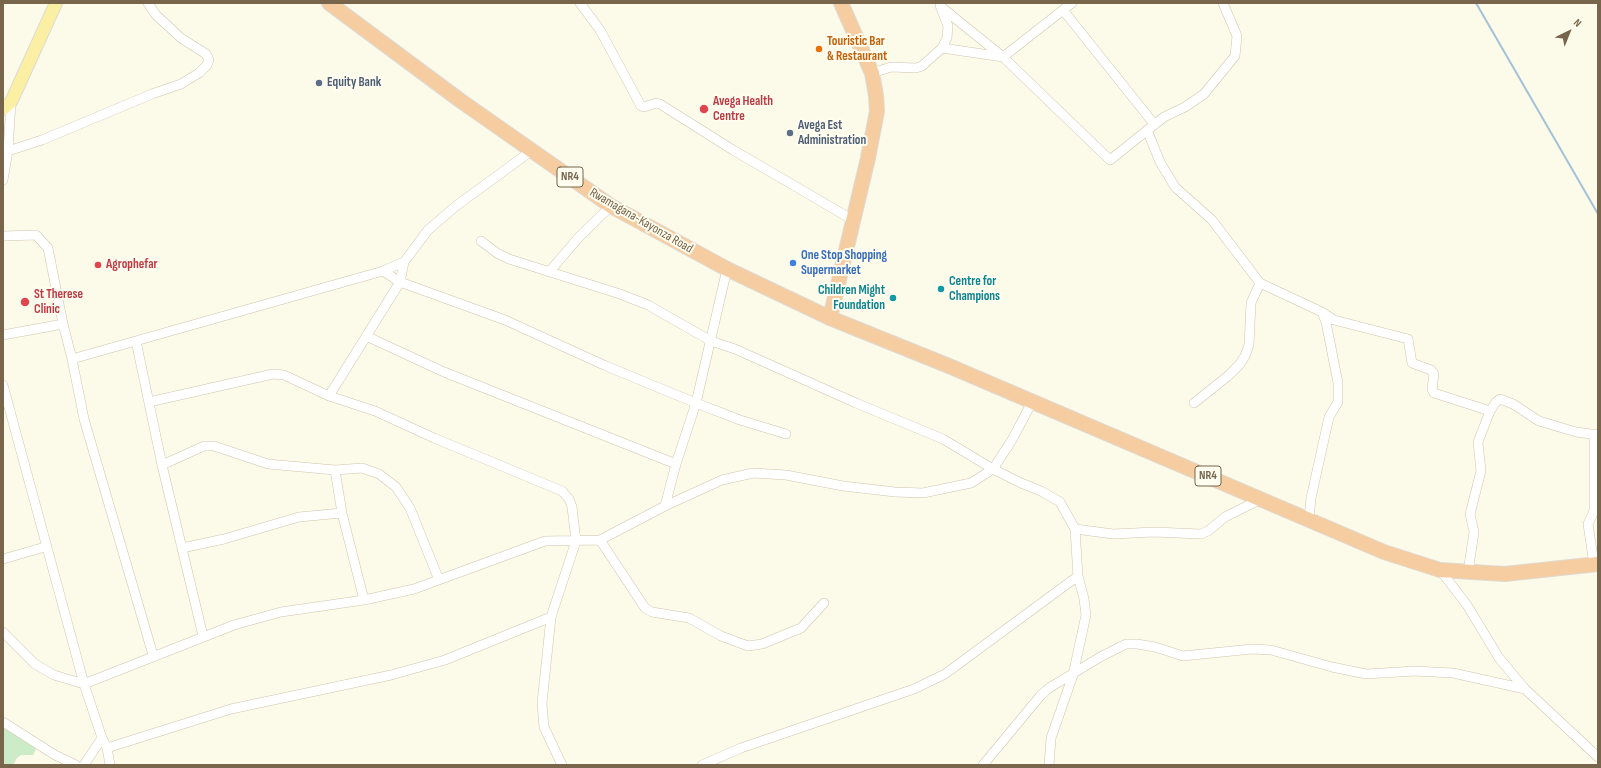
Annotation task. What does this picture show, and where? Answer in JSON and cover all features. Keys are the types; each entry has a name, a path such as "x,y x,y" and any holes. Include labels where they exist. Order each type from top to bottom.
{"highway":[{"name":"Rwamagana-Kayonza Road","path":"329,3 531,151 612,206 727,269 830,318"},
{"path":"830,318 877,111 872,73 841,3"},
{"name":"NR4","path":"830,318 1262,498 1384,552 1440,570 1504,574 1596,564"}],"main road":[{"path":"7,106 56,3"}],"street":[{"path":"8,151 42,140 152,94 181,84 199,73 207,65 209,60 206,54 181,38 156,14 148,3"},
{"path":"580,3 600,30 641,106 644,107 656,103 660,104 733,150 853,220"},
{"path":"942,48 1003,57 1072,3"},
{"path":"939,5 1003,57 1107,159 1110,160 1150,127 1204,94 1235,56 1237,36 1223,3"},
{"path":"872,73 891,67 916,68 922,66 942,48 947,38 948,26 945,14 939,5"},
{"path":"1064,10 1150,127 1160,162 1175,187 1212,220 1260,283 1322,312 1334,320 1408,339 1412,363 1431,370 1434,374 1432,389 1434,393 1490,411"},
{"path":"3,180 8,151 7,106"},
{"path":"329,396 400,282 404,262 428,230 456,206 531,151"},
{"path":"549,272 580,236 612,206"},
{"path":"3,236 36,235 48,248 62,324 72,359 84,419 153,655"},
{"path":"481,240 497,253 549,272 614,292 648,305 711,341 735,349 856,403 943,439 992,469 1020,483 1041,491 1060,502 1075,529 1078,576 1084,599 1086,616 1072,675 1051,738 1049,765"},
{"path":"72,359 383,271 404,262"},
{"path":"665,506 676,464 696,403 727,269"},
{"path":"383,271 400,282 505,320 606,366 696,403 740,420 786,434"},
{"path":"1194,403 1228,376 1240,364 1245,356 1249,345 1251,303 1260,283"},
{"path":"1309,519 1311,498 1329,417 1338,402 1338,383 1326,322 1322,312"},
{"path":"3,335 62,324"},
{"path":"366,336 444,372 676,464"},
{"path":"136,341 162,465 203,636"},
{"path":"149,402 273,374 284,375 329,396 375,411 434,438 562,491 570,499 576,541 551,618 542,703 544,728 562,765"},
{"path":"3,385 84,684 102,738 107,748 110,765"},
{"path":"1468,572 1474,532 1470,514 1481,471 1478,442 1490,411 1500,399 1513,404 1539,420 1576,432 1596,434 1594,511 1588,524 1596,564"},
{"path":"3,632 35,664 54,675 84,684 153,655 234,625 281,612 364,600 414,589 545,541 557,539 576,541 600,540 665,506 722,480 754,472 786,475 842,486 887,492 923,493 971,483 992,469 1012,440 1032,402"},
{"path":"162,465 204,446 209,446 268,464 335,470 362,468 379,474 396,488 410,508 439,580"},
{"path":"335,470 342,513 364,600"},
{"path":"1075,529 1113,534 1154,532 1201,534 1208,531 1225,517 1262,498"},
{"path":"182,548 224,539 299,517 342,513"},
{"path":"600,540 645,608 652,612 689,618 721,636 748,646 762,644 800,628 824,604"},
{"path":"3,559 46,547"},
{"path":"1440,570 1467,606 1499,658 1525,689 1598,757"},
{"path":"702,765 740,748 914,689 944,674 1078,576"},
{"path":"107,748 231,709 391,675 445,660 551,618"},
{"path":"983,765 1041,695 1102,656 1126,644 1155,647 1183,656 1252,649 1271,650 1332,667 1366,674 1415,671 1453,673 1525,689"},
{"path":"1054,686 1063,700"},
{"path":"3,722 76,765"},
{"path":"84,765 102,738"}],"green space":[{"path":"3,726 36,749 33,755 21,755 17,758 13,765 3,765"}],"waterway":[{"path":"1476,3 1598,214"}],"place":[{"name":"Touristic Bar & Restaurant","path":"819,49"},
{"name":"Equity Bank","path":"319,83"},
{"name":"Avega Health Centre","path":"704,109"},
{"name":"Avega Est Administration","path":"790,133"},
{"name":"One Stop Shopping Supermarket","path":"793,263"},
{"name":"Agrophefar","path":"98,265"},
{"name":"Centre for Champions","path":"941,289"},
{"name":"Children Might Foundation","path":"893,298"},
{"name":"St Therese Clinic","path":"25,302"}]}
